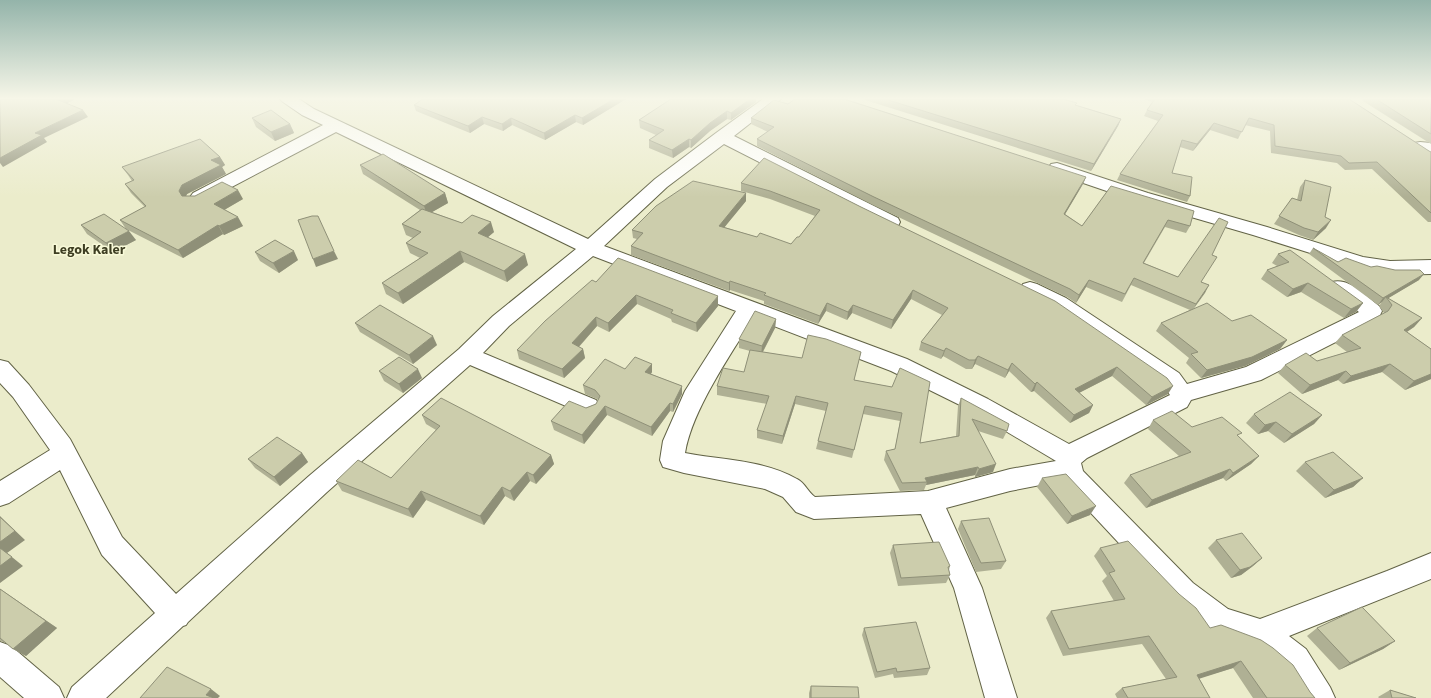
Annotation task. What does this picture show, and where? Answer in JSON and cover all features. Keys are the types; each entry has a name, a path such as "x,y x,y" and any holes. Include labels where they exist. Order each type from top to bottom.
{"street":[{"path":"194,199 325,132"},
{"path":"348,132 590,248 899,365 980,405 1069,463 1072,477 1183,592 1218,619 1237,627 1260,633 1276,644 1295,660 1319,698"},
{"path":"83,698 176,615 318,484 467,355 501,321 590,248 661,183 727,132"},
{"path":"722,136 909,230"},
{"path":"1044,164 1142,197 1260,231 1361,263 1390,268 1431,267"},
{"path":"1182,394 1253,374 1370,316 1372,311 1260,231"},
{"path":"1009,279 1065,308 1171,378 1182,394"},
{"path":"749,307 698,391 675,441 672,460 766,478 792,489 804,506 814,508 928,502 1069,463 1078,451 1179,401 1182,394"},
{"path":"467,355 588,406"},
{"path":"0,368 21,391 61,446 112,546 176,615"},
{"path":"0,495 64,454"},
{"path":"928,502 937,518 968,588 1001,698"},
{"path":"1260,633 1394,582 1431,566"},
{"path":"0,657 48,698"}],"building":[{"path":"0,132 38,132 35,133 42,135 0,158"},
{"path":"662,132 700,132 691,140 689,139 672,150 649,140"},
{"path":"768,132 945,132 1086,177 1064,214 1082,226 1111,186 1194,211 1190,226 1168,220 1143,263 1178,277 1219,218 1228,222 1212,255 1217,257 1201,282 1209,285 1196,304 1134,278 1125,294 1089,280 1079,295 1070,289 874,197 757,139"},
{"path":"990,132 1113,132 1094,164"},
{"path":"1151,132 1207,132 1197,144 1182,140 1172,173 1192,177 1190,196 1120,174"},
{"path":"1274,132 1399,132 1431,152 1431,213 1377,162 1349,163 1341,156 1275,146"},
{"path":"200,139 220,157 211,160 221,165 182,185 179,191 182,196 195,196 222,182 238,190 214,204 238,217 219,226 218,225 178,250 120,220 146,206 125,184 134,180 122,167"},
{"path":"383,154 445,193 424,206 360,165"},
{"path":"764,158 1055,301 1167,378 1173,386 1152,397 1117,367 1075,389 1093,405 1074,415 1037,382 1035,384 1012,363 1008,370 978,356 975,360 969,360 946,348 944,351 921,342 948,308 913,290 893,320 853,305 848,312 827,303 820,316 764,295 766,293 730,281 729,283 631,246 643,233 632,230 656,206 693,181 746,193 719,226 757,237 760,233 791,244 797,237 799,237 820,210 770,191 741,183"},
{"path":"1305,180 1331,187 1325,217 1331,220 1318,232 1304,228 1279,216 1292,198 1301,201"},
{"path":"422,209 462,223 472,215 491,222 478,233 525,254 504,271 460,251 398,293 382,283 428,253 406,243 421,232 402,224"},
{"path":"104,214 129,231 106,243 81,225"},
{"path":"318,216 334,251 313,259 298,220"},
{"path":"275,240 294,251 273,263 255,252"},
{"path":"1313,248 1338,262 1346,258 1371,267 1377,266 1395,270 1420,270 1424,274 1383,298"},
{"path":"1290,250 1363,303 1351,309 1308,283 1293,289 1267,270 1289,262 1278,254"},
{"path":"618,258 718,296 696,323 671,313 673,310 636,295 608,323 596,317 572,343 583,349 562,369 517,350 545,321 592,280 596,282"},
{"path":"1386,297 1422,318 1404,330 1431,349 1431,374 1414,381 1390,364 1351,376 1346,371 1310,385 1285,365 1306,353 1317,361 1361,348 1342,335 1388,311 1392,305"},
{"path":"1207,303 1232,321 1251,315 1287,340 1252,357 1207,370 1191,354 1198,352 1161,323"},
{"path":"380,305 433,336 409,355 355,323"},
{"path":"755,311 776,319 762,346 739,339"},
{"path":"808,335 826,339 861,352 854,380 892,387 900,368 930,382 920,443 959,436 961,398 1009,424 1007,431 972,419 996,464 979,469 978,467 925,478 927,482 902,483 886,451 895,449 902,413 865,406 854,450 818,441 828,403 796,396 783,436 757,430 769,396 717,386 723,368 744,372 750,350 802,358"},
{"path":"399,357 418,369 399,384 379,371"},
{"path":"635,357 652,364 645,372 682,386 673,404 670,403 651,427 605,406 582,435 551,421 569,401 586,408 596,404 600,396 595,390 583,385 605,359 625,369"},
{"path":"1290,392 1322,415 1292,434 1276,422 1265,425 1254,414"},
{"path":"441,398 551,455 533,475 527,472 510,491 502,487 480,516 421,491 408,509 336,481 358,460 391,478 440,426 422,415"},
{"path":"1172,411 1192,427 1222,417 1242,433 1237,435 1259,456 1233,473 1230,469 1152,500 1130,475 1191,452 1153,420"},
{"path":"277,437 302,453 274,477 248,459"},
{"path":"1333,452 1363,478 1334,490 1305,462"},
{"path":"1066,474 1096,506 1072,516 1042,478"},
{"path":"0,517 15,531 0,542"},
{"path":"989,518 1006,561 981,563 961,521"},
{"path":"1242,533 1262,558 1250,567 1240,570 1216,540"},
{"path":"1128,541 1179,594 1196,608 1210,628 1221,625 1261,640 1273,648 1293,665 1315,698 1267,698 1241,661 1197,675 1210,698 1128,698 1122,688 1177,677 1149,636 1069,649 1051,611 1125,599 1109,573 1115,571 1100,548"},
{"path":"939,542 950,566 948,567 950,575 901,578 893,545"},
{"path":"0,548 12,557 0,566"},
{"path":"0,589 46,621 13,649 0,638"},
{"path":"1362,607 1395,641 1350,663 1317,628"},
{"path":"916,622 930,668 897,672 896,668 877,672 864,628"},
{"path":"167,667 211,689 206,695 214,698 140,698"},
{"path":"811,686 858,687 859,698 811,698"},
{"path":"1390,690 1416,698 1392,698"}],"district":[{"name":"Legok Kaler","path":"89,250"}]}
